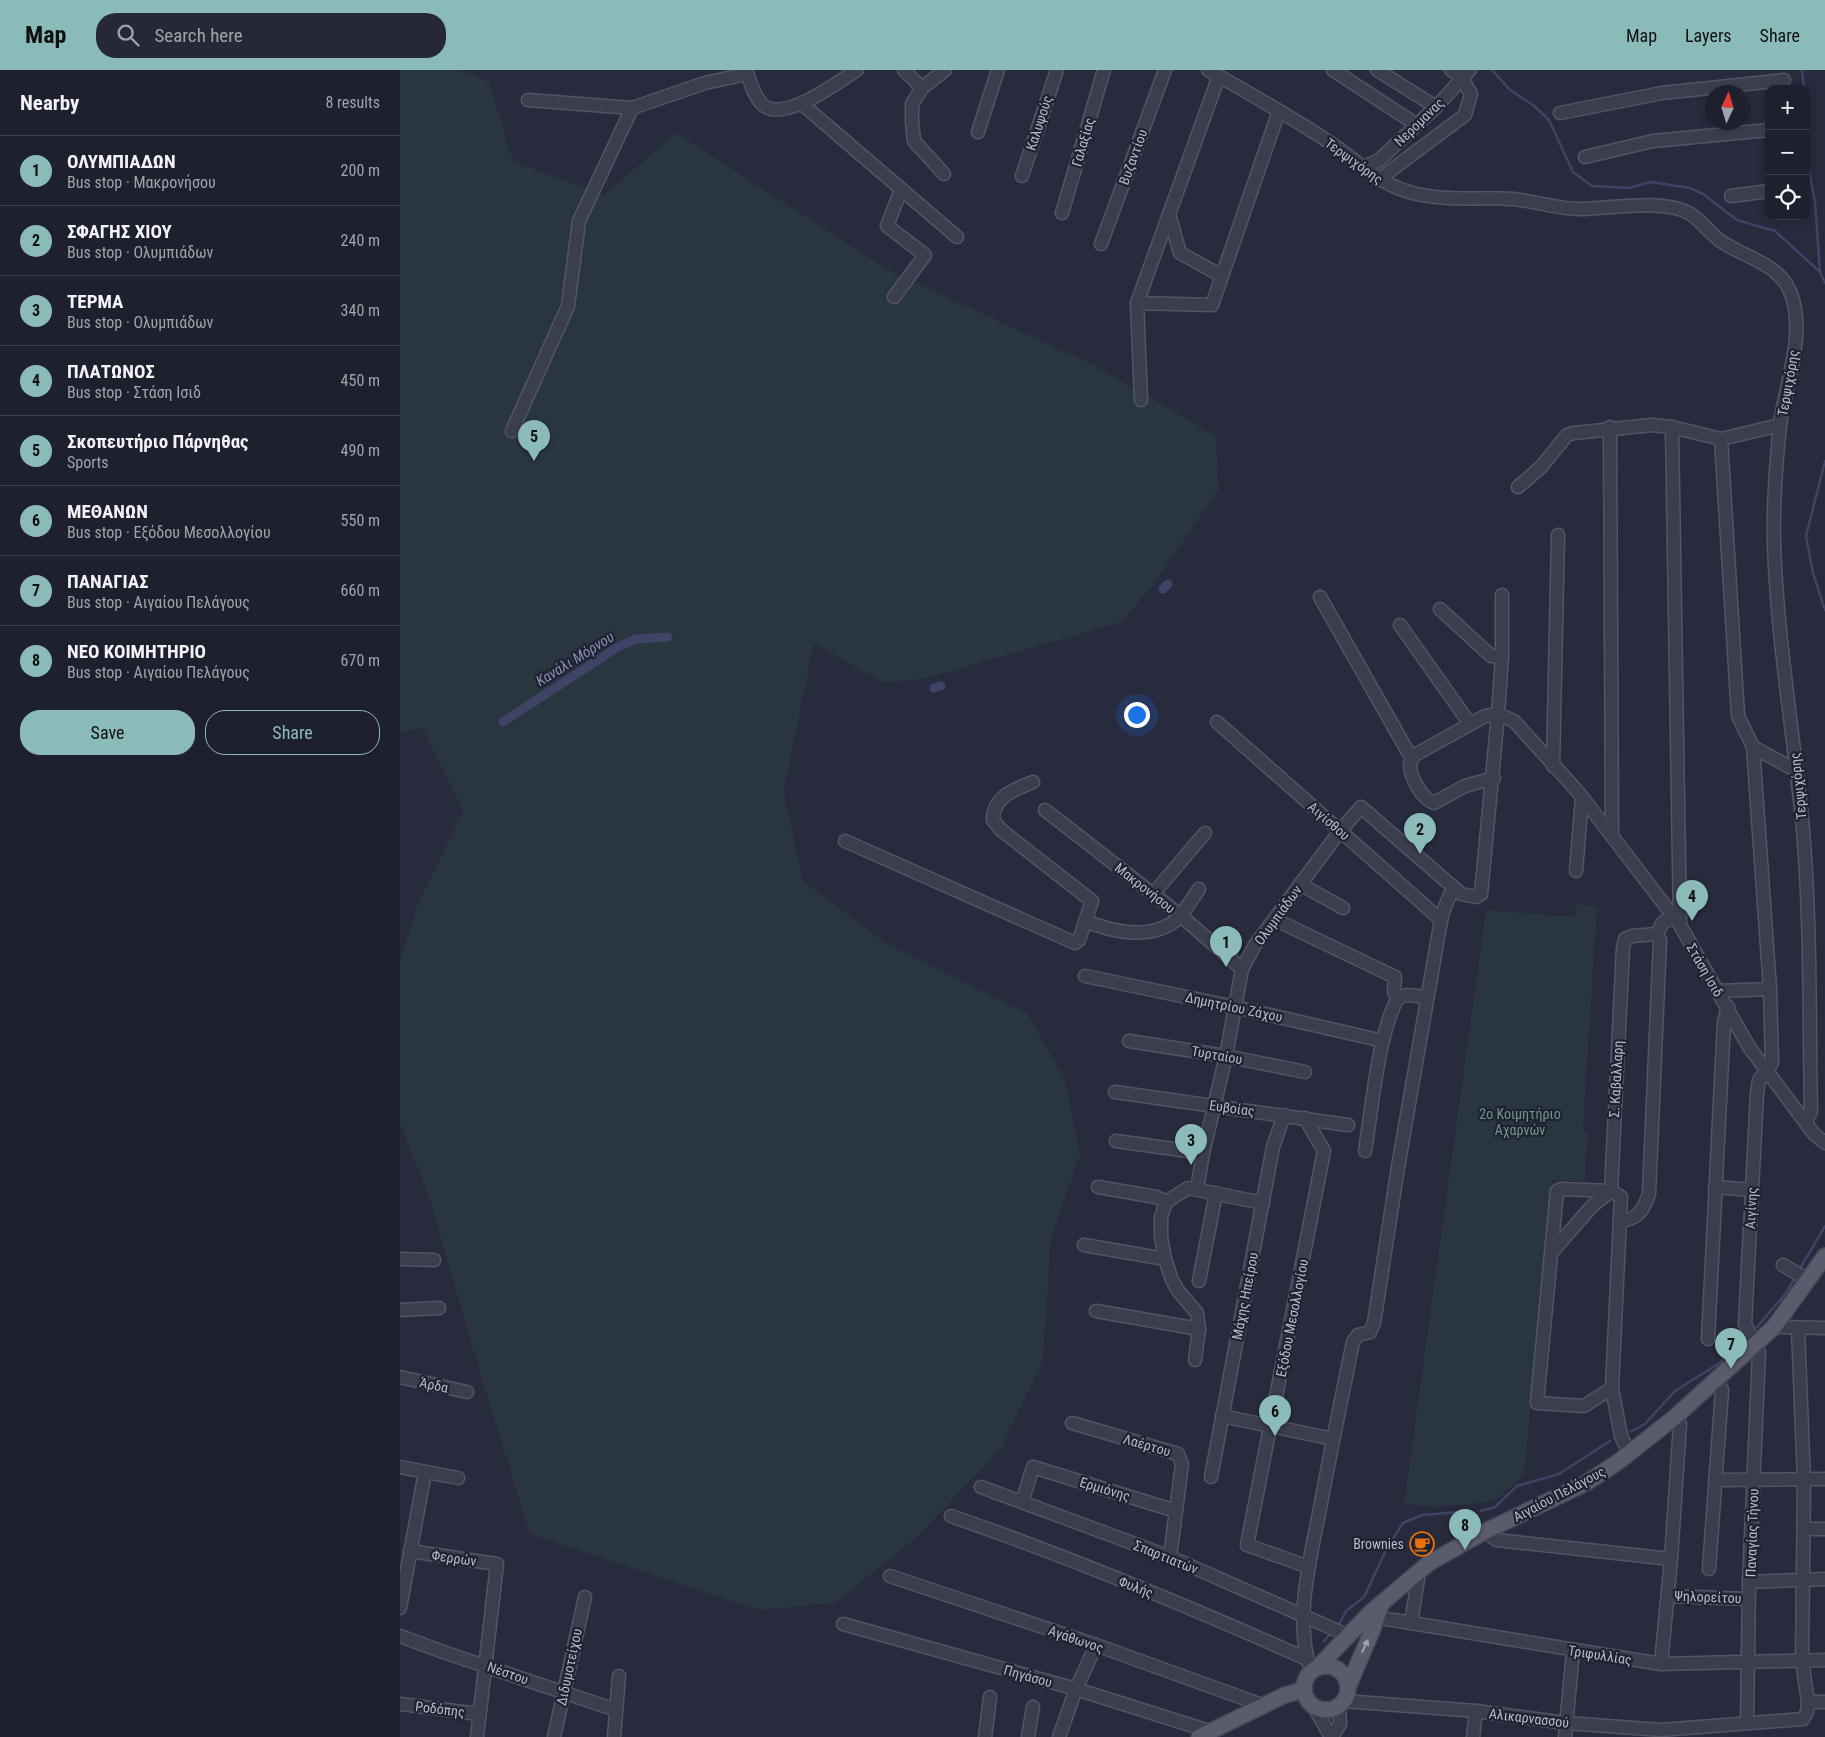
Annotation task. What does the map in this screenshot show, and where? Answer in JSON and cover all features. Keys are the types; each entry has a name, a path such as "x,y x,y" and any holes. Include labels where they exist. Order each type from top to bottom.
{"main road":[{"name":"Αιγαίου Πελάγους","path":"1311,1666 1379,1609 1429,1563 1486,1531 1586,1483 1629,1454 1717,1381 1774,1327 1825,1256"},
{"path":"1344,1698 1342,1674 1337,1669 1325,1666 1311,1666 1304,1683 1303,1690 1305,1696 1315,1709 1326,1710 1344,1698 1379,1609"},
{"path":"1206,1734 1262,1705 1303,1690"}],"street":[{"path":"528,100 632,108 704,83 747,72 757,98 768,109 778,111 802,104 858,70"},
{"path":"904,70 922,88"},
{"path":"944,174 914,140 912,104 922,88 945,70"},
{"path":"978,132 998,70"},
{"name":"Καλυψούς","path":"1022,176 1057,70"},
{"name":"Γαλαξίας","path":"1062,213 1104,70"},
{"name":"Βυζαντίου","path":"1101,244 1165,70"},
{"path":"1334,70 1417,125"},
{"path":"1377,70 1436,107"},
{"path":"1378,180 1465,115 1471,94 1466,74 1451,70"},
{"path":"1141,400 1137,303 1169,214 1214,73"},
{"name":"Τερψιχόρης","path":"1214,73 1279,111 1364,167 1378,180 1406,191 1430,196 1512,199 1575,209 1670,207 1690,213 1722,242 1775,270 1784,280 1793,297 1796,332 1780,425 1775,508 1775,551 1777,594 1803,834 1808,922 1811,1111 1806,1122"},
{"name":"Νερομανας","path":"1364,167 1379,160 1436,107 1466,74"},
{"path":"1560,113 1662,93 1784,79"},
{"path":"802,104 957,237"},
{"path":"512,431 568,306 579,221 632,108"},
{"path":"1137,303 1212,305 1279,111"},
{"path":"1585,157 1653,141 1765,130"},
{"path":"894,297 925,255 888,226 901,190"},
{"path":"1731,196 1765,192"},
{"path":"1169,214 1180,253 1222,276"},
{"path":"1518,487 1541,467 1567,436 1610,427 1651,425 1672,427 1721,439 1780,425"},
{"path":"1610,427 1612,835"},
{"path":"1620,1221 1631,1220 1644,1211 1648,1194 1660,940 1657,934 1663,922 1677,922 1672,427"},
{"path":"1721,439 1738,716 1754,747 1797,771"},
{"path":"1553,766 1558,535"},
{"path":"1311,1666 1303,1615 1309,1567 1352,1342 1358,1336 1370,1332 1374,1323 1398,1167 1441,920 1449,896 1454,889 1469,896 1476,897 1481,894 1494,778 1502,657 1502,596"},
{"path":"1320,597 1408,752 1413,756"},
{"path":"1440,609 1491,656 1502,657"},
{"path":"1400,625 1470,724"},
{"path":"1494,778 1465,786 1434,803 1425,796 1414,779 1410,764 1413,756 1485,716 1498,714"},
{"name":"Στάση Ισιδ","path":"1498,714 1514,721 1582,797 1612,835 1677,922 1749,1047 1806,1122 1825,1143"},
{"name":"Αιγίσθου","path":"1217,722 1441,920"},
{"name":"Αιγίνης","path":"1754,747 1770,989 1772,1062 1759,1080 1757,1094 1745,1324 1756,1344"},
{"path":"845,841 1075,942 1079,940 1092,901 1000,830 993,820 993,809 997,802 1015,789 1033,782"},
{"path":"1576,871 1582,797"},
{"name":"Ολυμπιάδων","path":"1197,1189 1203,1153 1226,1056 1242,969 1255,945 1340,831 1361,807 1454,889"},
{"name":"Μακρονήσου","path":"1045,810 1153,894 1242,969"},
{"path":"1153,894 1205,833"},
{"path":"1300,884 1343,908"},
{"path":"1086,921 1122,932 1146,931 1170,925 1180,916 1199,889"},
{"path":"1274,919 1395,977 1394,992 1398,998"},
{"name":"Σ. Καβαλλαρη","path":"1611,1191 1622,948 1626,939 1632,936 1657,934"},
{"name":"Δημητρίου Ζάχου","path":"1085,976 1235,1007 1383,1041"},
{"path":"1718,991 1770,989"},
{"path":"1365,1151 1383,1041 1392,1008 1398,998 1407,995 1427,997"},
{"path":"1708,1340 1724,1022 1728,1008"},
{"name":"Τυρταίου","path":"1129,1041 1226,1056 1305,1072"},
{"name":"Ευβοίας","path":"1115,1092 1348,1124"},
{"name":"Μάχης Ηπείρου","path":"1211,1477 1273,1147 1284,1116"},
{"name":"Εξόδου Μεσολλογίου","path":"1304,1118 1324,1151 1247,1545 1309,1567"},
{"path":"1116,1141 1203,1153"},
{"path":"1098,1187 1156,1197 1166,1202"},
{"path":"1715,1187 1752,1190"},
{"path":"1195,1360 1199,1329 1197,1313 1179,1292 1164,1259 1161,1217 1166,1202 1188,1188 1263,1203"},
{"path":"1612,1388 1584,1406 1538,1403 1557,1191 1561,1189 1611,1191 1622,1197 1612,1388 1621,1436 1629,1454"},
{"path":"1551,1253 1592,1206 1611,1191"},
{"path":"1199,1281 1216,1193"},
{"path":"1084,1245 1164,1259"},
{"path":"400,1259 434,1260"},
{"path":"1783,1265 1808,1280"},
{"path":"400,1310 439,1308"},
{"path":"1096,1311 1199,1329"},
{"path":"1774,1327 1825,1328"},
{"path":"1798,1328 1804,1481 1802,1660 1808,1702 1825,1702"},
{"name":"Παναγίας Τήνου","path":"1747,1723 1749,1599 1759,1352 1756,1344"},
{"name":"Άρδα","path":"400,1377 467,1392"},
{"path":"1709,1569 1722,1390 1717,1381"},
{"path":"1222,1416 1333,1439"},
{"path":"1661,1664 1671,1559 1680,1424 1675,1417"},
{"name":"Λαέρτου","path":"1072,1422 1178,1454 1182,1464 1170,1557"},
{"path":"400,1467 458,1478"},
{"name":"Ερμιόνης","path":"1022,1502 1033,1467 1176,1511"},
{"path":"400,1608 425,1472"},
{"path":"1715,1480 1754,1482 1825,1479"},
{"name":"Σπαρτιατών","path":"981,1487 1170,1557 1347,1635"},
{"name":"Φυλής","path":"951,1516 1045,1548 1150,1593 1184,1604 1311,1666"},
{"path":"1804,1529 1825,1529"},
{"path":"1486,1531 1496,1540 1671,1559"},
{"name":"Φερρών","path":"410,1551 497,1564 484,1665"},
{"path":"1411,1623 1418,1579 1414,1575"},
{"name":"Αγάθωνος","path":"890,1576 1096,1645 1262,1705"},
{"name":"Ψηλορείτου","path":"1750,1582 1825,1579"},
{"name":"Ψηλορείτου","path":"1668,1596 1749,1599"},
{"name":"Διδυμοτείχου","path":"554,1737 585,1597"},
{"name":"Τριφυλλίας","path":"1379,1609 1411,1623 1661,1664 1825,1660"},
{"name":"Πηγάσου","path":"843,1624 1076,1689 1206,1734"},
{"name":"Νέστου","path":"401,1640 484,1665 616,1710"},
{"path":"1058,1737 1076,1689 1096,1645"},
{"path":"1565,1737 1573,1651"},
{"path":"477,1737 484,1665"},
{"path":"614,1737 619,1676"},
{"path":"985,1737 990,1696"},
{"path":"1315,1709 1331,1737 1340,1724 1344,1698"},
{"name":"Αλικαρνασσού","path":"1344,1698 1476,1711 1566,1723 1661,1730 1803,1719 1807,1712 1808,1702"},
{"name":"Ροδόπης","path":"400,1704 479,1714"},
{"path":"1028,1737 1033,1707"},
{"path":"1473,1737 1476,1711"}],"green space":[{"path":"400,70 458,70 489,82 513,161 604,195 676,133 888,270 1092,364 1216,436 1219,489 1155,582 1122,622 927,678 884,683 814,643 784,791 802,880 886,943 1027,1013 1065,1079 1080,1155 1051,1238 1043,1360 1002,1447 915,1539 835,1603 759,1610 530,1534 483,1383 428,1194 400,1124 400,960 419,901 463,811 423,728 400,732"},
{"name":"2ο Κοιμητήριο Αχαρνών","path":"1577,904 1597,907 1583,1128 1588,1134 1585,1182 1552,1180 1524,1476 1495,1501 1436,1507 1404,1504 1486,910 1575,917"}],"waterway":[{"path":"1492,70 1510,90 1533,105 1549,120 1573,172 1592,186 1628,188 1651,182 1690,188 1703,194 1737,220 1775,231 1820,272"},
{"path":"1802,70 1804,85"},
{"path":"1810,175 1815,202 1820,272 1825,283"},
{"path":"1825,461 1806,536 1813,573 1825,610"},
{"name":"Κανάλι Μόρνου","path":"1163,589 1168,584"},
{"name":"Κανάλι Μόρνου","path":"503,722 618,647 636,639 668,637"},
{"name":"Κανάλι Μόρνου","path":"934,688 941,686"},
{"path":"1801,1267 1825,1226"},
{"path":"1757,1327 1786,1293 1793,1281"},
{"path":"1630,1432 1645,1424 1675,1391 1721,1362 1740,1338"},
{"path":"1481,1511 1495,1507 1517,1486 1559,1474 1610,1441"},
{"path":"1338,1626 1346,1611 1364,1597 1387,1548 1403,1523 1422,1515 1459,1512"},
{"path":"1324,1641 1331,1633"}],"place":[{"name":"Σκοπευτήριο Πάρνηθας","path":"534,461"},
{"name":"ΣΦΑΓΗΣ ΧΙΟΥ","path":"1420,854"},
{"name":"ΠΛΑΤΩΝΟΣ","path":"1692,921"},
{"name":"ΟΛΥΜΠΙΑΔΩΝ","path":"1226,967"},
{"name":"ΤΕΡΜΑ","path":"1191,1165"},
{"name":"ΠΑΝΑΓΙΑΣ","path":"1731,1369"},
{"name":"ΜΕΘΑΝΩΝ","path":"1275,1436"},
{"name":"Brownies","path":"1422,1544"},
{"name":"ΝΕΟ ΚΟΙΜΗΤΗΡΙΟ","path":"1465,1550"}]}
